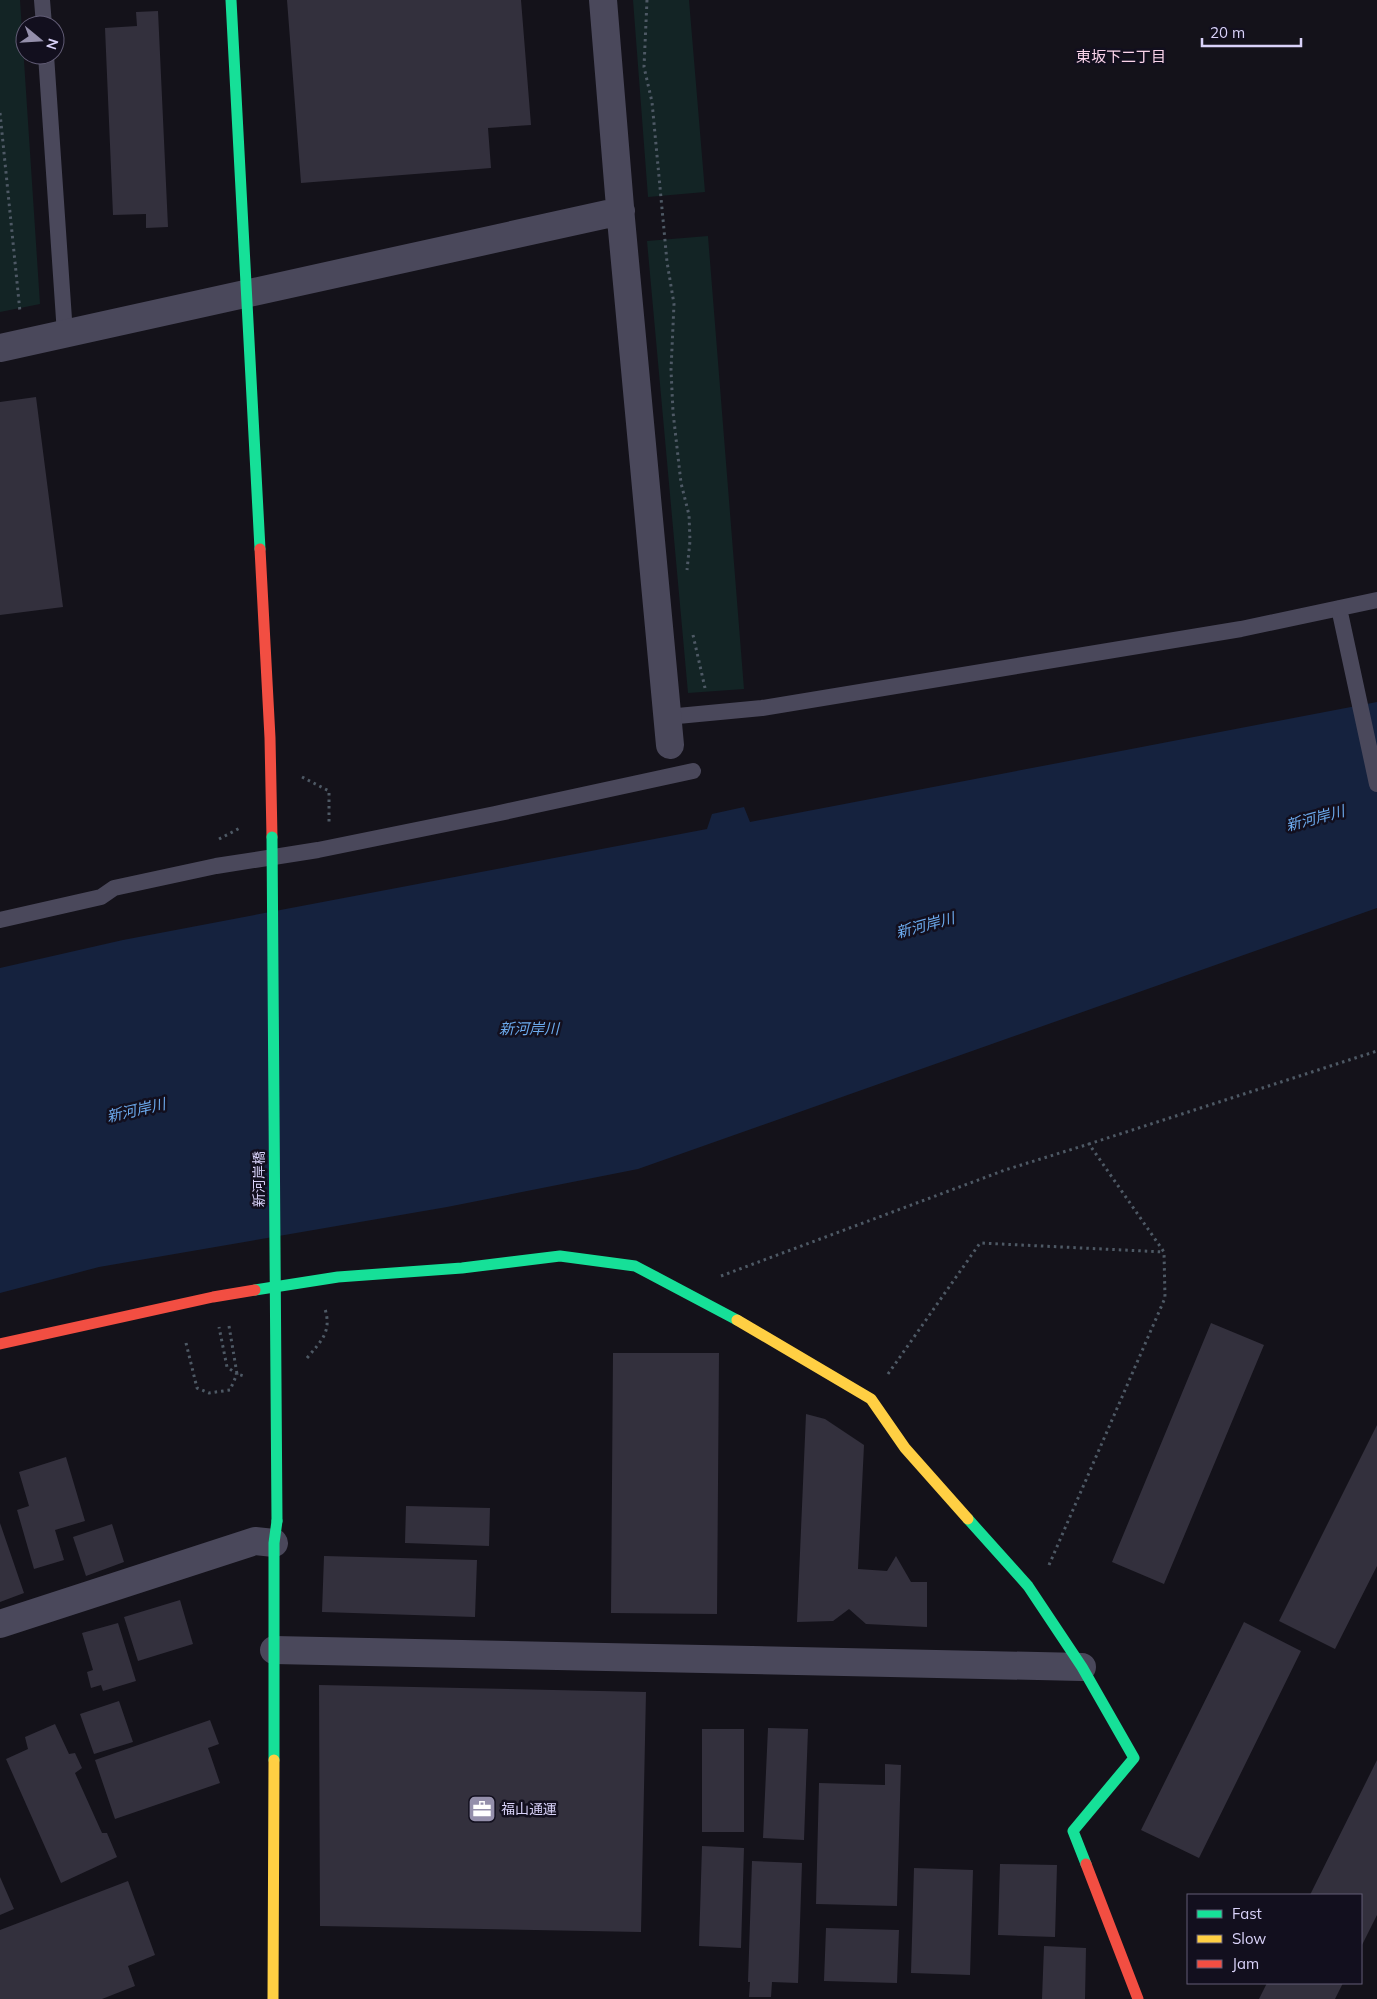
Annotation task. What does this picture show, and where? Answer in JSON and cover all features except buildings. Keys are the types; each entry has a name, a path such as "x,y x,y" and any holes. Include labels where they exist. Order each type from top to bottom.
{"street":[{"name":"新河岸橋","path":"230,0 270,738 276,1532 272,1999"},
{"path":"604,0 621,211 670,745"},
{"path":"0,348 621,211"},
{"path":"0,1344 212,1297 338,1277 462,1268 560,1256 635,1266 759,1332 870,1399 905,1448 1028,1586 1082,1667 1134,1758 1073,1831 1138,1999"},
{"path":"0,1624 255,1541 276,1532"},
{"path":"274,1650 1082,1667"}],"lane":[{"path":"42,0 43,15"},
{"path":"47,65 66,334"},
{"path":"667,717 762,708 1232,630 1377,600"},
{"path":"1339,608 1377,784"},
{"path":"670,745 672,775"},
{"path":"0,920 101,897 114,888 216,866 318,850 693,771"}],"path":[{"path":"647,0 644,67 652,102 667,262 674,304 671,370 673,412 682,483 689,515 690,541 686,576"},
{"path":"0,112 20,312"},
{"path":"692,632 711,713"},
{"path":"301,776 329,791 329,823 339,821"},
{"path":"215,840 245,826"},
{"path":"680,1290 829,1237 1005,1170 1377,1051"},
{"path":"1028,1586 1044,1576 1165,1298 1164,1252 1089,1144"},
{"path":"870,1399 980,1243 1164,1252"},
{"path":"212,1297 227,1367 237,1374 246,1377"},
{"path":"303,1363 326,1334 328,1321 323,1304"},
{"path":"186,1343 197,1388 209,1393 230,1390 237,1374 229,1326 237,1323"}],"shaded area":[{"path":"0,0 20,0 21,15 15,15 15,65 24,65 40,304 0,312"},
{"path":"633,0 689,0 705,192 648,197"},
{"path":"708,236 744,689 688,693 647,241"}],"water":[{"name":"新河岸川","path":"1377,702 1377,908 638,1169 447,1207 99,1267 0,1293 0,968 123,940 707,829 712,814 744,807 750,822"}],"traffic: fast":[{"path":"231,0 260,549"},
{"path":"272,837 277,1521"},
{"path":"255,1290 338,1277 462,1268 560,1256 635,1266 737,1320"},
{"path":"968,1519 1028,1586 1082,1667 1134,1758 1073,1831 1086,1864"},
{"path":"274,1760 274,1543 277,1521"}],"traffic: slow":[{"path":"737,1320 871,1399 905,1448 968,1519"},
{"path":"273,1999 274,1760"}],"traffic: jam":[{"path":"260,549 270,738 272,837"},
{"path":"0,1344 213,1297 255,1290"},
{"path":"1086,1864 1138,1999"}],"place":[{"name":"福山通運","path":"482,1809"}],"district":[{"name":"東坂下二丁目","path":"1121,56"}]}
